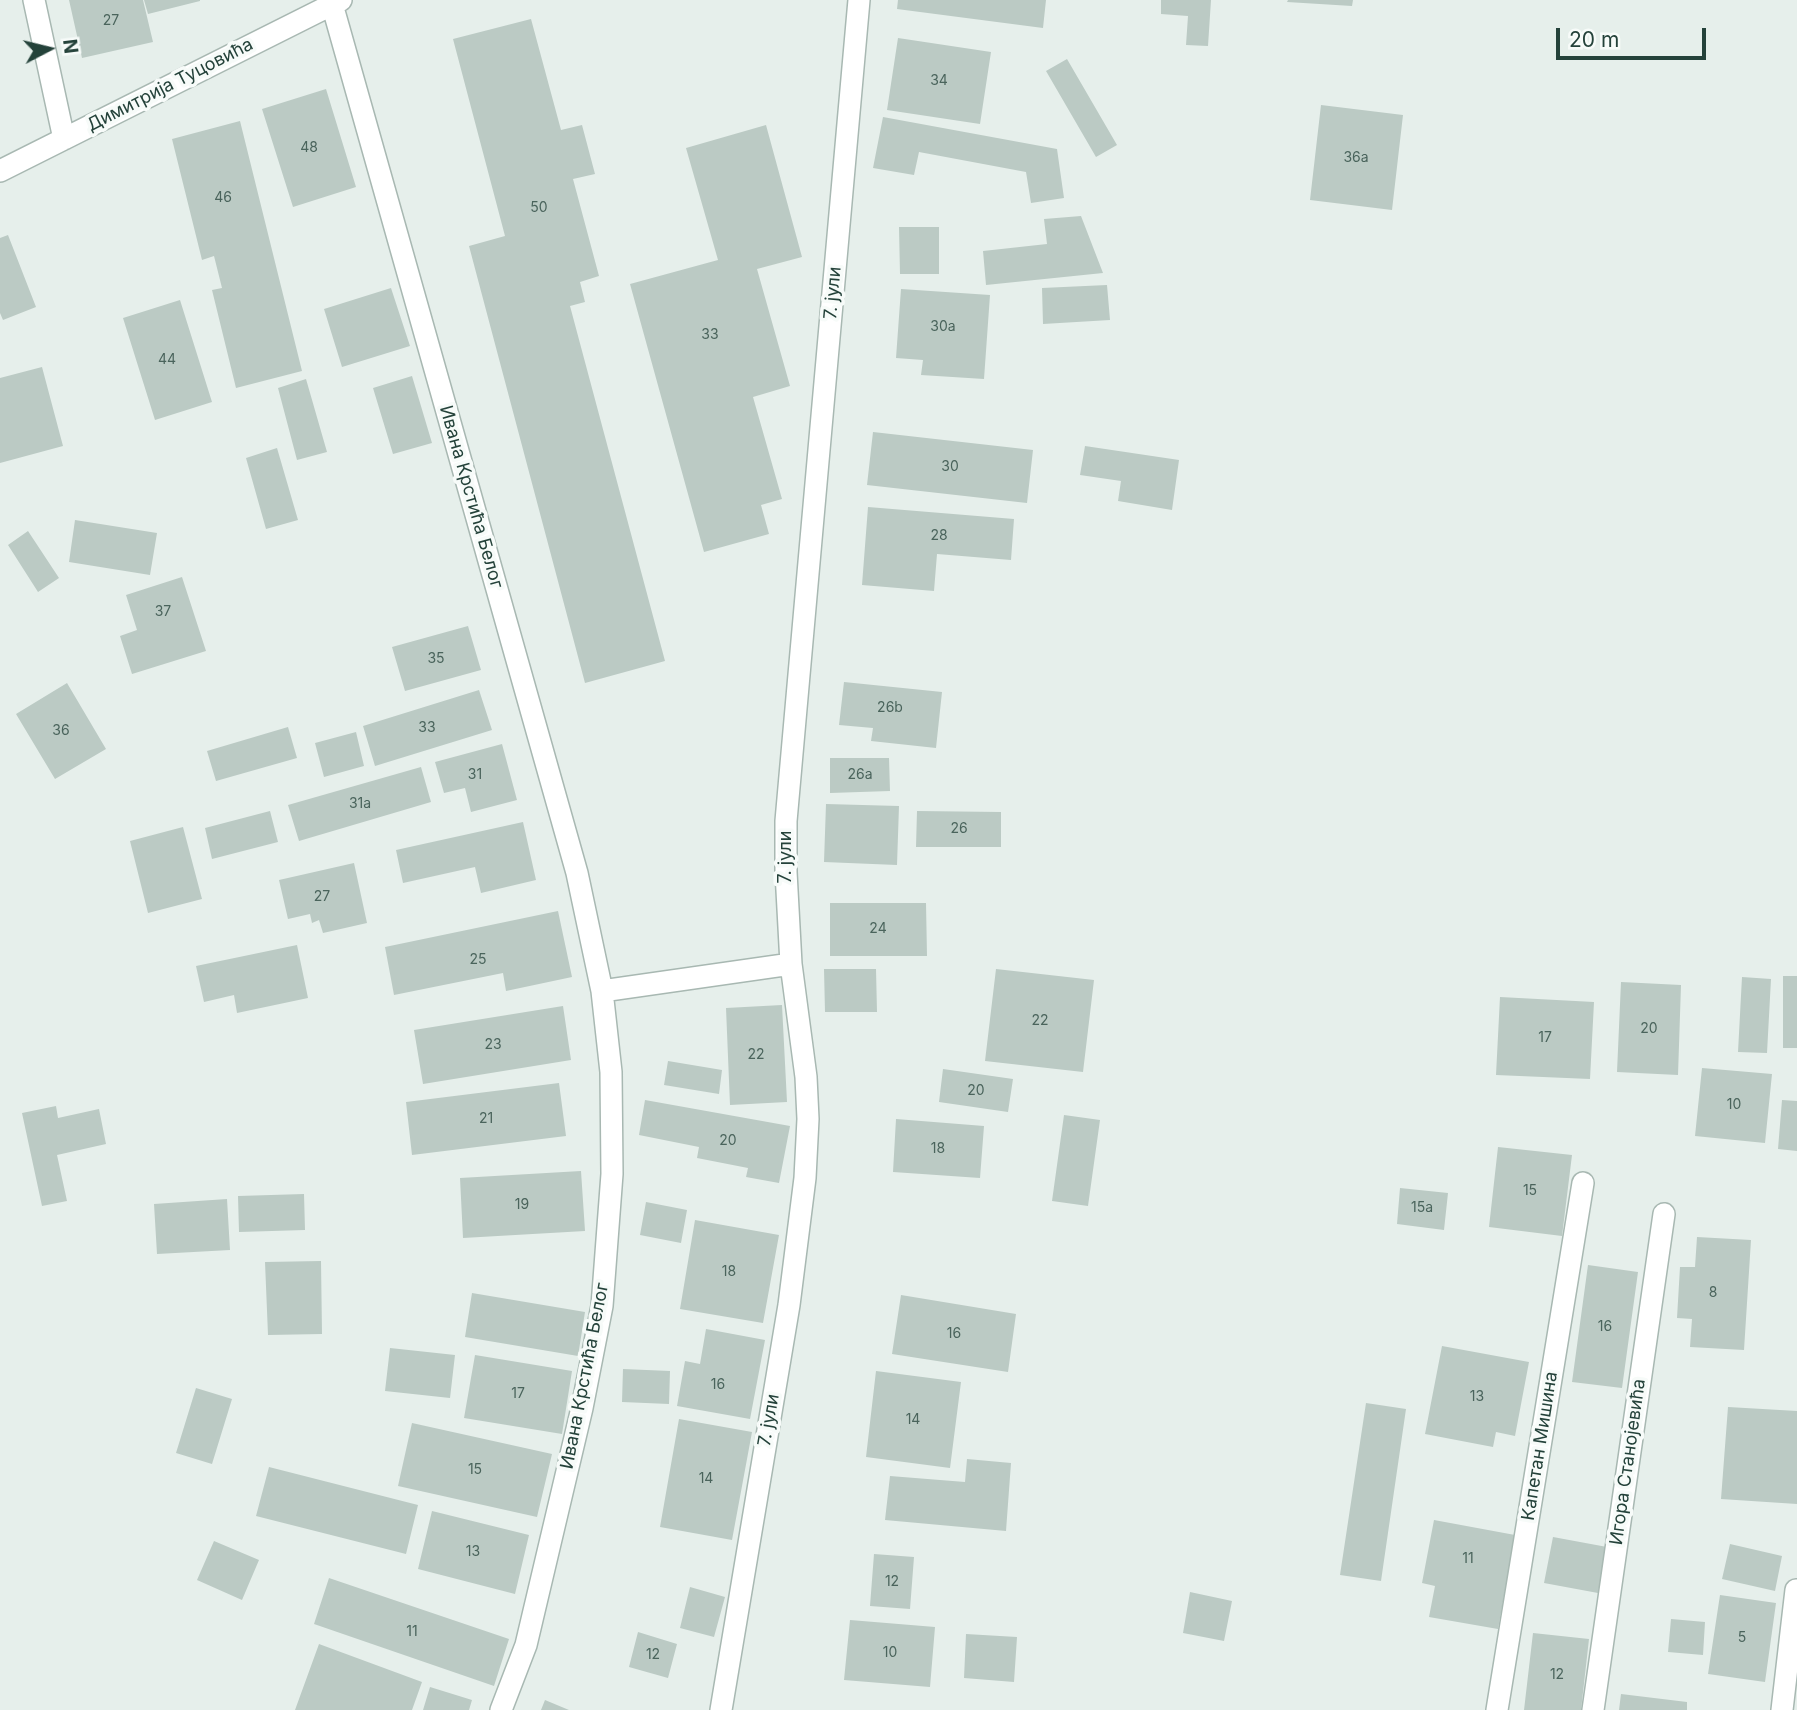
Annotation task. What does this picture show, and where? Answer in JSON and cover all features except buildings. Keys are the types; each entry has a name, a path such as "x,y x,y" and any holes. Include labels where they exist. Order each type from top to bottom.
{"street":[{"path":"34,0 64,139"},
{"name":"7. јули","path":"721,1710 789,1305 805,1178 808,1119 806,1077 791,964 786,821 859,0"},
{"name":"Димитрија Туцовића","path":"0,172 337,2"},
{"name":"Ивана Крстића Белог","path":"337,2 577,873 602,991 611,1072 612,1174 602,1306 582,1408 526,1645 501,1710"},
{"path":"602,991 791,964"},
{"name":"Капетан Мишина","path":"1497,1710 1583,1183"},
{"name":"Игора Станојевића","path":"1592,1710 1664,1214"},
{"path":"1782,1710 1796,1590"}]}
